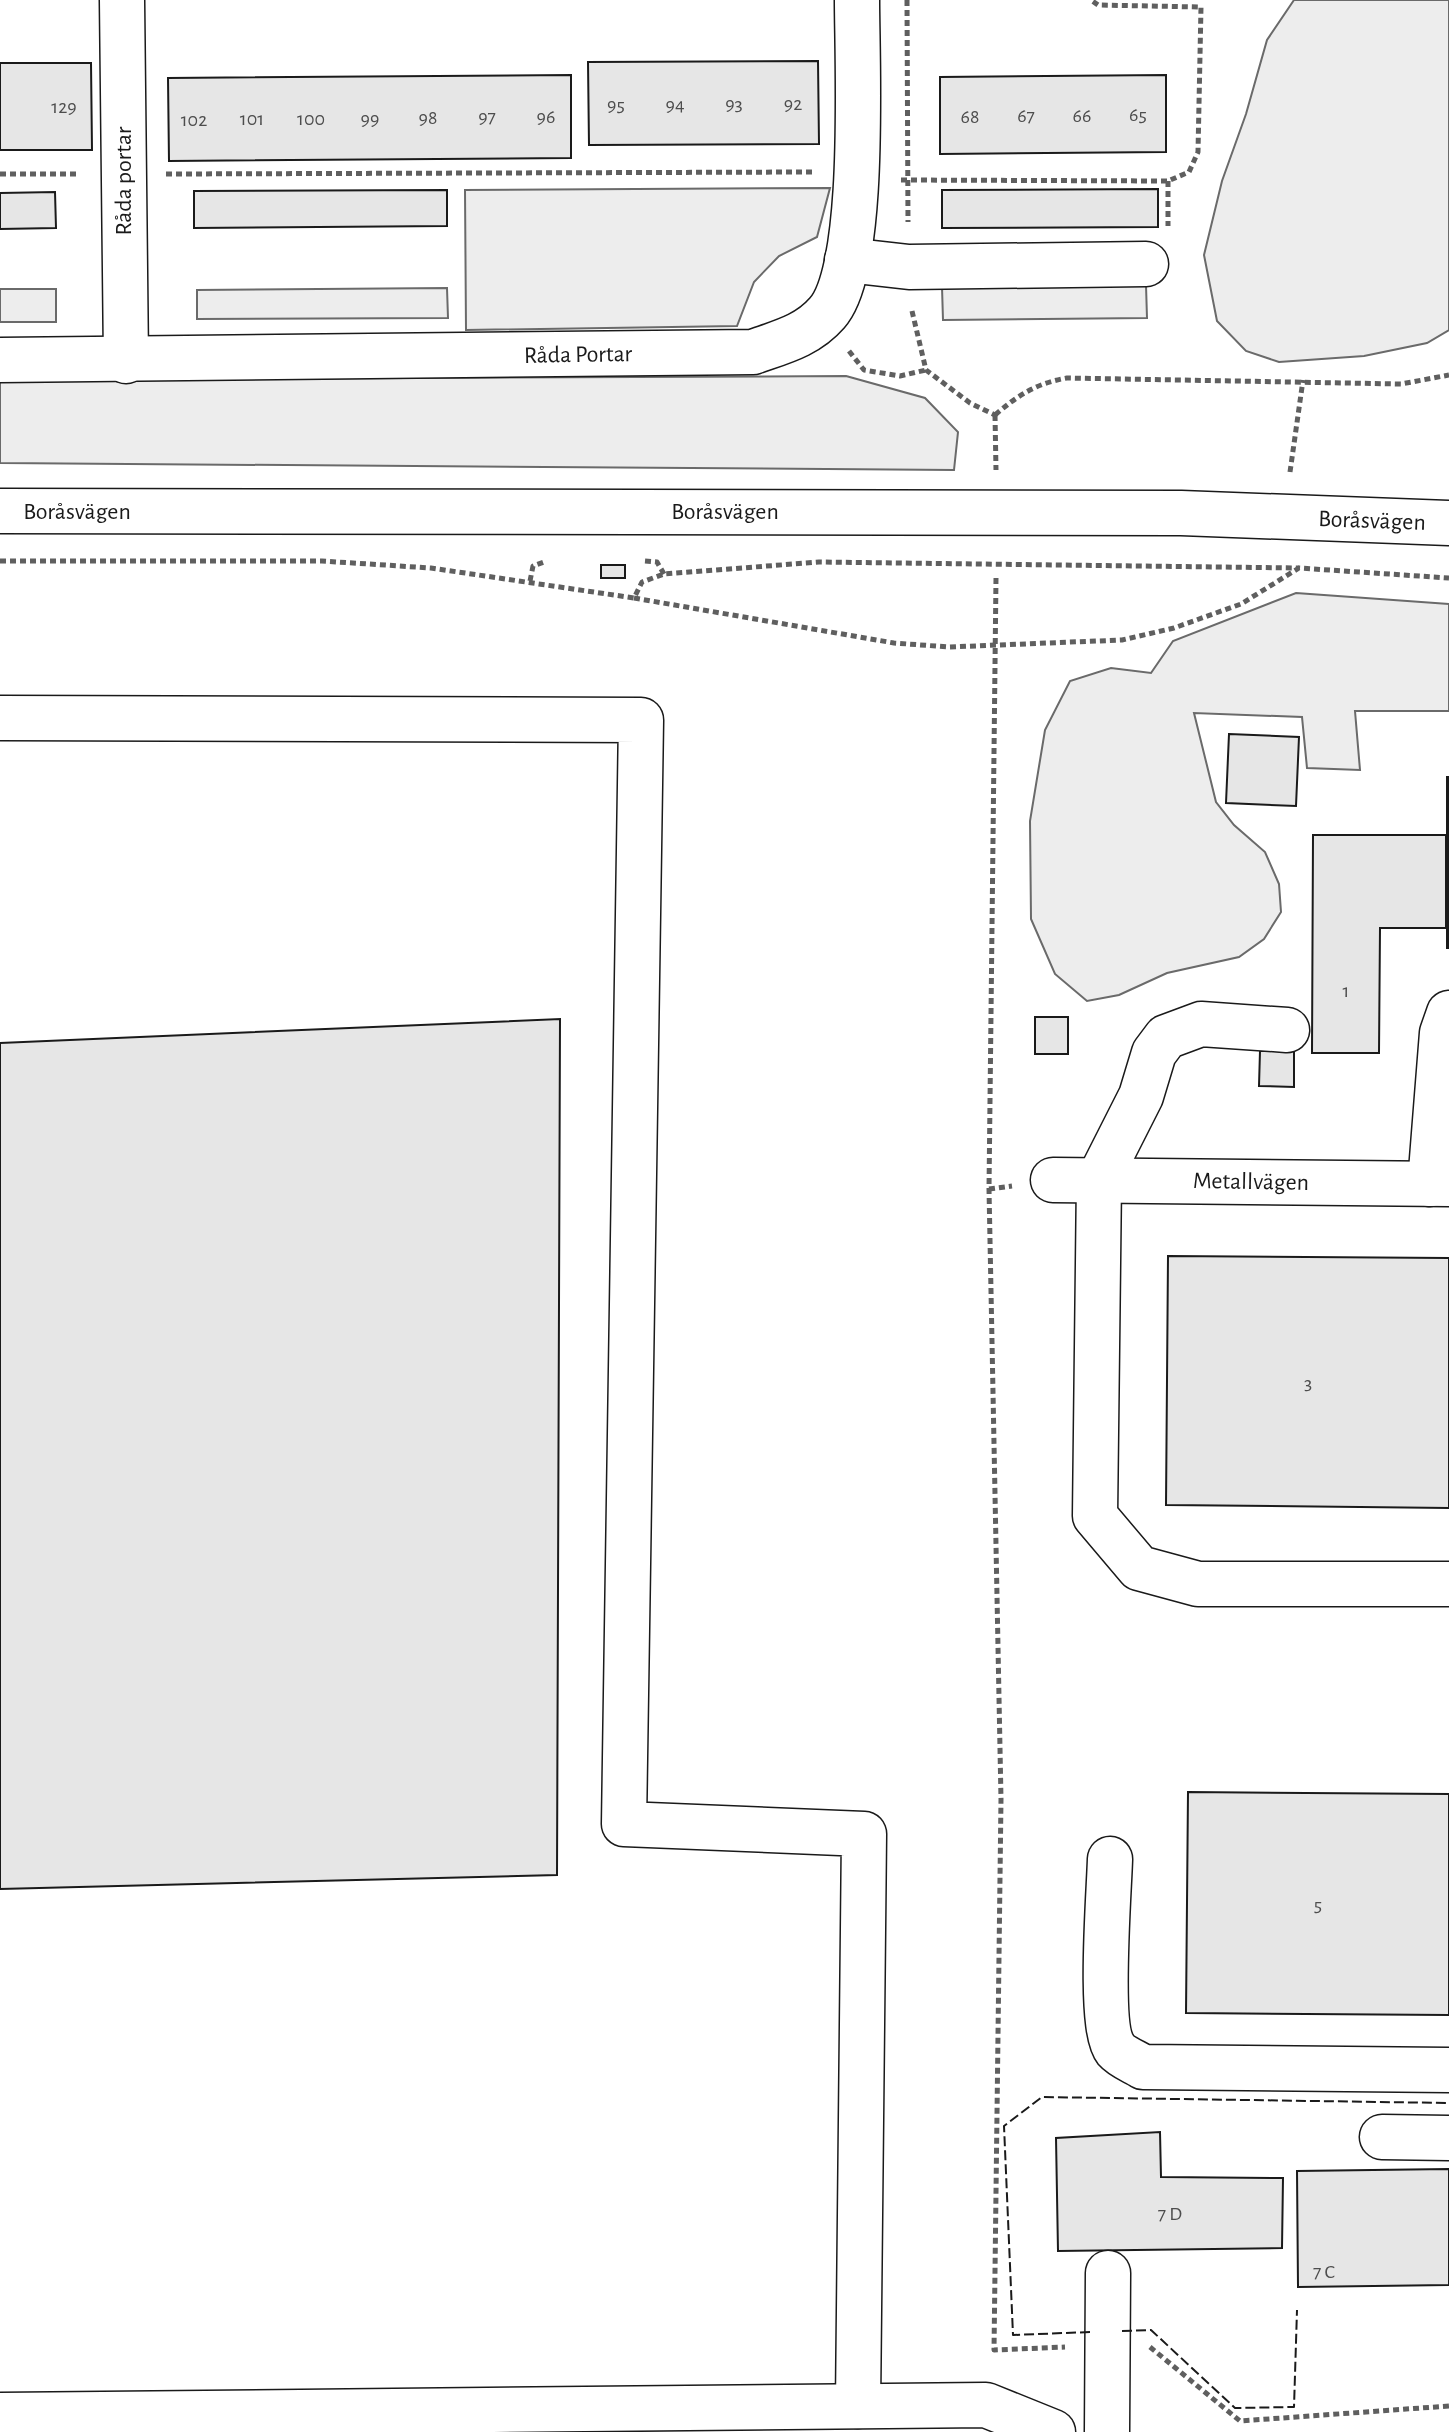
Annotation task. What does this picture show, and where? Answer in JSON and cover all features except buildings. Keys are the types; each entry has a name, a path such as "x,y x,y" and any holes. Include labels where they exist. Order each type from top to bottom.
{"street":[{"name":"Råda portar","path":"122,0 126,361"},
{"path":"829,311 847,260 858,172 857,0"},
{"path":"847,260 909,267 1146,264"},
{"name":"Råda Portar","path":"0,360 753,352 802,335 829,311"},
{"name":"Boråsvägen","path":"0,511 1166,513 1449,523"},
{"path":"0,718 641,720 624,1824 864,1834 858,2406"},
{"path":"1440,1184 1442,1033 1449,1013"},
{"path":"1287,1030 1201,1024 1166,1037 1154,1053 1141,1096 1099,1179 1095,1516 1115,1545 1139,1568 1198,1584 1449,1584"},
{"name":"Metallvägen","path":"1053,1180 1440,1184"},
{"path":"1110,1859 1109,2034 1117,2051 1143,2067 1449,2070"},
{"path":"1382,2137 1449,2138"},
{"path":"1107,2432 1108,2273"},
{"path":"0,2415 986,2405 1053,2432"}],"path":[{"path":"907,0 909,267 916,337 926,370 970,403 995,415"},
{"path":"0,174 858,172 907,181 1168,181 1189,172 1198,152 1201,4 1098,5 1091,0"},
{"path":"829,311 844,345 864,370 900,376 926,370"},
{"path":"995,415 1020,394 1043,382 1067,378 1401,384 1449,375"},
{"path":"1290,472 1303,380"},
{"path":"995,415 996,481"},
{"path":"0,561 322,561 431,568 530,581 894,643 949,647 1122,640 1174,628 1241,604 1299,568"},
{"path":"645,561 657,562 664,574"},
{"path":"530,581 533,566 544,562"},
{"path":"634,598 642,582 664,574 819,562 1299,568 1449,578"},
{"path":"996,578 998,643 989,1189 1001,1799 994,2350 1143,2343 1156,2350 1240,2421 1449,2406"}],"shaded area":[{"path":"1294,0 1449,0 1449,330 1427,343 1364,356 1279,362 1246,351 1217,321 1204,255 1222,181 1246,114 1267,40"},
{"path":"830,188 817,237 779,256 754,282 737,326 466,330 465,190"},
{"path":"1146,285 1147,318 943,320 942,287"},
{"path":"447,288 448,318 197,319 197,290"},
{"path":"0,289 56,289 56,322 0,322"},
{"path":"846,376 925,398 958,432 954,470 0,463 0,380"},
{"path":"1296,593 1449,604 1449,711 1355,711 1360,770 1307,768 1302,717 1194,713 1216,802 1234,825 1265,852 1279,884 1281,912 1264,939 1239,957 1167,973 1119,995 1087,1001 1055,974 1031,919 1030,821 1045,730 1070,681 1111,668 1151,673 1173,641"}],"fence":[{"path":"1090,2332 1013,2335 1004,2126 1042,2097 1449,2103"},
{"path":"1122,2331 1151,2330 1235,2408 1294,2407 1297,2310"}]}
